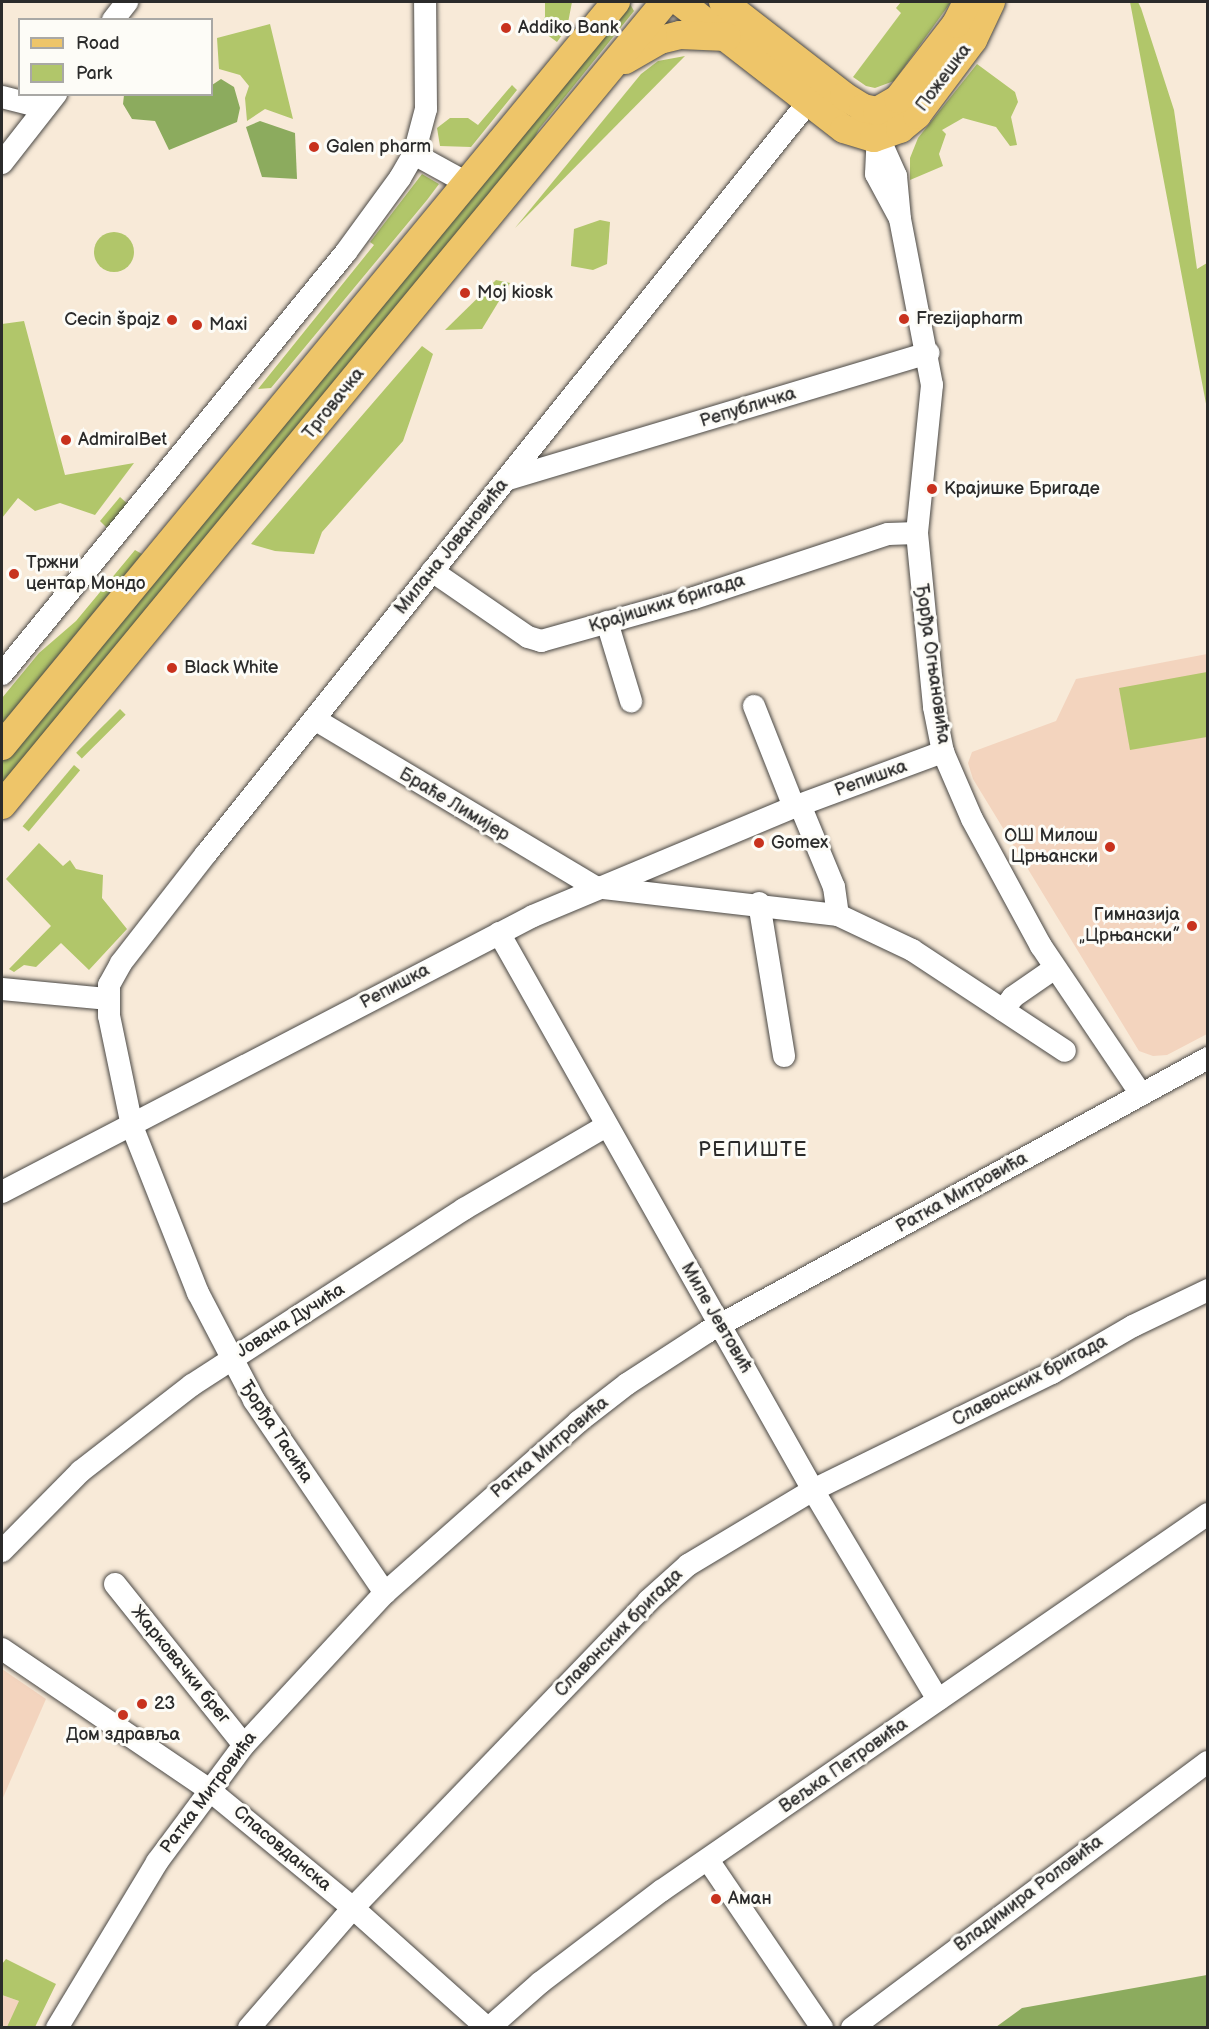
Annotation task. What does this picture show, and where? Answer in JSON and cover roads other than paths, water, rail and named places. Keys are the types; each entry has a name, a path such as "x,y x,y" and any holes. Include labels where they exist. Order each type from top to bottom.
{"main road":[{"path":"586,2 588,36"},
{"path":"2,746 616,2"},
{"name":"Трговачка","path":"2,805 665,2"},
{"path":"680,2 844,129 861,136 878,124 863,108 844,96 723,2"},
{"path":"744,2 766,36"},
{"name":"Пожешка","path":"967,2 956,24 878,124 900,129 917,115 973,40 991,2"},
{"path":"606,72 668,38 701,33 727,37"}],"street":[{"path":"115,18 127,2"},
{"path":"2,674 346,252 414,154 426,109 425,2"},
{"path":"2,97 50,101"},
{"path":"2,163 50,101"},
{"name":"Милана Јовановића","path":"107,999 121,963 809,101"},
{"name":"Ђорђа Огњановића","path":"878,124 894,169 900,219 929,353 931,423 917,532 934,706 943,752 972,819 1055,968 1141,1094"},
{"path":"414,154 467,183"},
{"name":"Републичка","path":"508,480 929,353"},
{"path":"542,436 551,455 567,462"},
{"name":"Крајишких бригада","path":"432,571 528,637 541,641 694,598 888,534 917,532"},
{"path":"607,622 632,701"},
{"path":"754,706 834,887 838,915"},
{"name":"Браће Лимијер","path":"315,720 595,887"},
{"name":"Репишка","path":"2,1192 499,933 595,887 797,806 943,752"},
{"path":"595,887 759,903 838,915 912,950 1065,1051"},
{"path":"759,903 784,1056"},
{"name":"Миле Јевтовић","path":"499,933 813,1490 938,1701"},
{"path":"1003,1010 1013,997 1055,968"},
{"path":"2,989 107,999 132,1126"},
{"name":"Ратка Митровића","path":"57,2028 129,1906 208,1789 244,1745 385,1593 594,1409 720,1325 1208,1058"},
{"name":"Ђорђа Тасића","path":"132,1126 194,1283 230,1359 385,1593"},
{"name":"Јована Дучића","path":"2,1551 101,1453 230,1359 464,1209 606,1126"},
{"name":"Славонских бригада","path":"249,2028 353,1908 666,1584 727,1539 813,1490 1052,1373 1133,1326 1208,1290"},
{"name":"Вељка Петровића","path":"488,2028 601,1935 1208,1514"},
{"name":"Жарковачки брег","path":"115,1584 244,1745"},
{"name":"Спасовданска","path":"2,1649 208,1789 353,1908 488,2028"},
{"name":"Владимира Роловића","path":"852,2028 1208,1762"},
{"path":"708,1860 822,2028"}],"place":[{"name":"Addiko Bank","path":"506,28"},
{"name":"Galen pharm","path":"314,147"},
{"name":"Moj kiosk","path":"465,293"},
{"name":"Frezijapharm","path":"904,319"},
{"name":"Cecin špajz","path":"172,320"},
{"name":"Maxi","path":"197,325"},
{"name":"AdmiralBet","path":"66,440"},
{"name":"Крајишке Бригаде","path":"932,489"},
{"name":"Тржни центар Мондо","path":"14,574"},
{"name":"Black White","path":"172,668"},
{"name":"Gomex","path":"759,843"},
{"name":"ОШ Милош Црњански","path":"1110,847"},
{"name":"Гимназија „Црњански”","path":"1192,926"},
{"name":"23","path":"142,1704"},
{"name":"Дом здравља","path":"123,1715"},
{"name":"Аман","path":"716,1899"}],"district":[{"name":"РЕПИШТЕ","path":"753,1150"}]}
